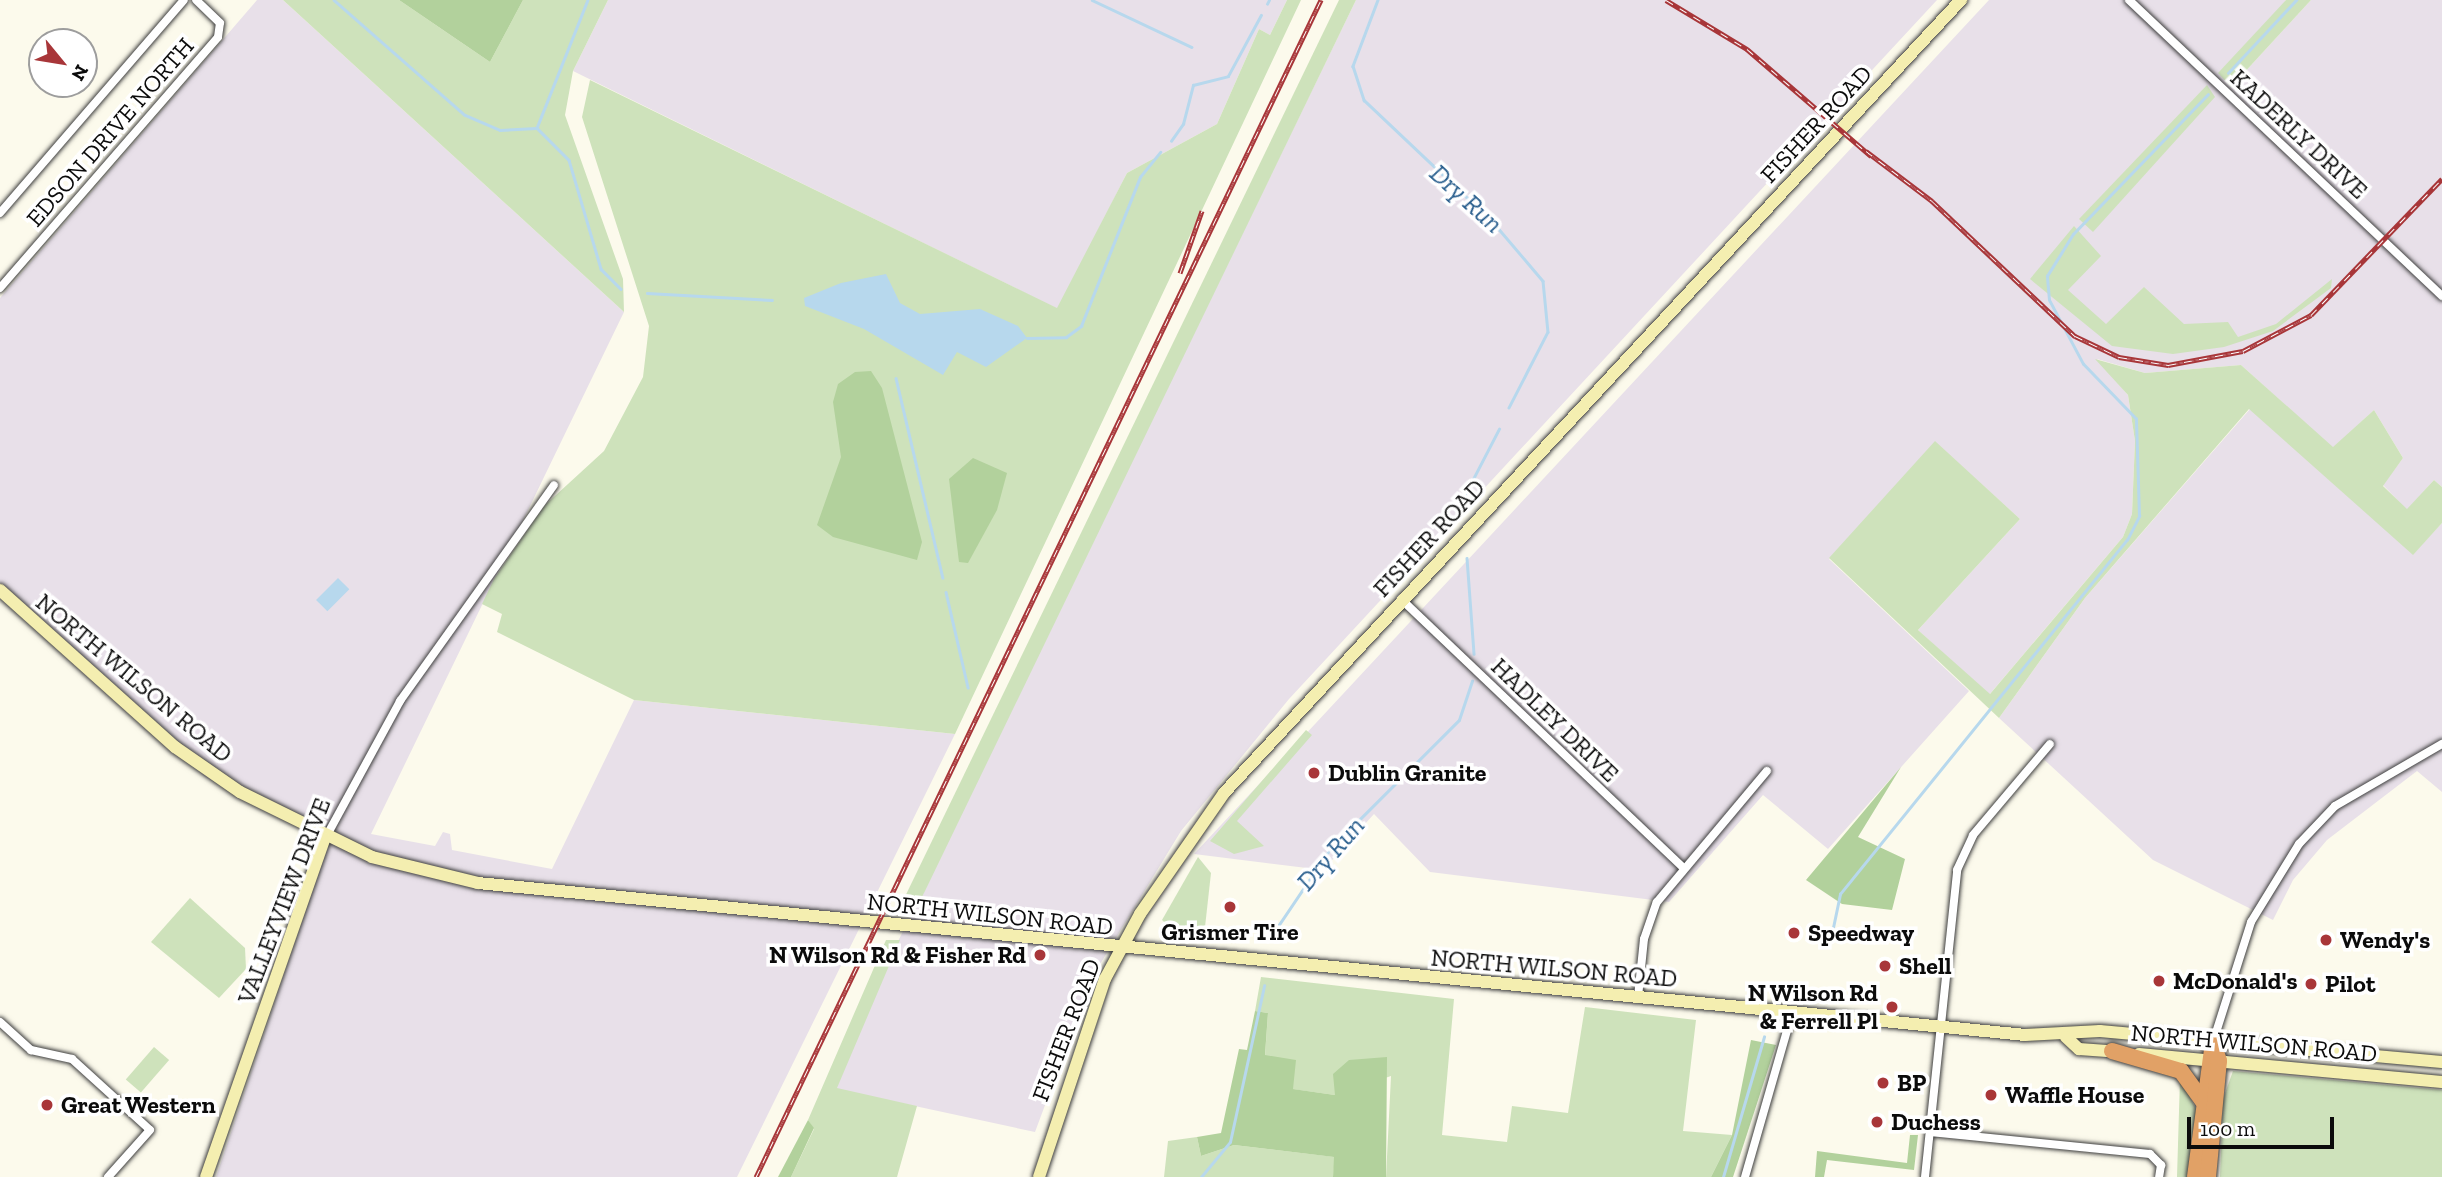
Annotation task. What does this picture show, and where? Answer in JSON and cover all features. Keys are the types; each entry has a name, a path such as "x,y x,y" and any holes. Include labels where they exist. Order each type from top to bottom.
{"highway":[{"path":"2208,1177 2213,1042"},
{"path":"2112,1051 2181,1071 2203,1101"},
{"path":"2196,1177 2203,1101 2213,1060"}],"main road":[{"name":"FISHER ROAD","path":"1039,1177 1078,1044 1121,948 1224,793 1401,599 1961,0"},
{"name":"NORTH WILSON ROAD","path":"0,590 175,747 248,797 325,838 389,862 478,883 1792,1013 2066,1037 2081,1030 2442,1062"},
{"name":"VALLEYVIEW DRIVE","path":"206,1177 325,838"},
{"name":"NORTH WILSON ROAD","path":"2066,1037 2079,1049 2442,1082"}],"street":[{"path":"0,214 184,0"},
{"name":"EDSON DRIVE NORTH","path":"0,288 218,37 220,23 196,0"},
{"name":"KADERLY DRIVE","path":"2129,0 2442,296"},
{"name":"VALLEYVIEW DRIVE","path":"325,838 393,712 554,485"},
{"name":"HADLEY DRIVE","path":"1401,599 1683,868"},
{"path":"1925,1177 1960,860 1973,835 2050,744"},
{"path":"2213,1042 2251,922 2300,845 2335,806 2442,744"},
{"path":"1638,997 1650,916 1683,868 1768,771"},
{"path":"1745,1177 1792,1013"},
{"path":"0,1022 31,1050 72,1059 150,1130 108,1177"},
{"path":"1930,1132 2150,1154 2161,1165 2159,1177"}],"shaded area":[{"path":"257,0 283,0 624,312 371,834 435,846 443,832 450,834 452,850 552,869 634,700 955,734 737,1177 216,1177 329,841 205,777 0,593 0,298"},
{"path":"608,0 1287,0 1270,35 1259,29 1217,124 1127,173 1058,309 573,71"},
{"path":"1356,0 1937,0 1289,699 1181,831 1094,974 1035,1132 836,1089 887,964"},
{"path":"1989,0 2286,0 2231,87 2311,0 2442,0 2442,487 2434,480 2407,510 2383,485 2403,458 2374,410 2333,448 2241,365 2145,373 2097,359 2128,395 2135,441 2132,514 2123,537 1989,695 1918,630 2020,519 1935,442 1829,559 1969,691 1828,849 1763,795 1669,902 1430,872 1374,814 1323,870 1194,854"},
{"path":"2250,409 2413,554 2442,523 2442,792 2417,771 2327,840 2293,880 2273,920 2153,860 1999,718 2085,598"}],"green space":[{"path":"283,0 399,0 490,62 523,0 608,0 573,71 565,115 623,279 624,312"},
{"path":"399,0 523,0 490,62"},
{"path":"1287,0 1301,0 955,734 634,700 497,632 502,614 482,604 494,579 544,506 604,451 643,377 649,326 582,117 590,80 1057,308 1127,173 1217,124 1259,29 1270,35"},
{"path":"1339,0 1356,0 925,891 914,912 899,909"},
{"path":"2286,0 2311,0 2231,87 2218,73"},
{"path":"2207,85 2215,97 2093,232 2079,219"},
{"path":"2074,226 2101,256 2068,290 2106,324 2144,287 2184,324 2228,322 2238,337 2276,324 2332,279 2331,288 2273,331 2224,347 2173,354 2112,346 2030,279"},
{"path":"2095,359 2145,373 2241,365 2333,447 2374,410 2403,458 2383,486 2407,509 2434,480 2442,487 2442,523 2413,555 2249,409 2085,598 1999,718 1829,558 1935,441 2020,519 1918,630 1990,694 2123,537 2132,514 2135,441 2128,395"},
{"path":"871,371 882,388 922,542 917,560 833,537 817,525 841,457 833,402 838,384 855,372"},
{"path":"973,458 1007,473 997,510 968,563 959,562 949,479"},
{"path":"1306,730 1312,735 1237,821 1264,846 1234,854 1210,841"},
{"path":"1901,767 1858,837 1905,859 1892,910 1842,904 1806,880"},
{"path":"1198,857 1211,873 1204,936 1175,932 1162,920"},
{"path":"190,898 245,948 246,969 219,998 151,942"},
{"path":"886,940 900,940 837,1088 917,1106 897,1177 791,1177 814,1129 808,1120"},
{"path":"1261,977 1454,999 1442,1135 1507,1142 1512,1106 1568,1113 1585,1007 1696,1020 1683,1131 1732,1135 1711,1177 1386,1177 1391,1076 1335,1095 1292,1089 1265,1056 1268,1013 1255,1011"},
{"path":"1255,1011 1268,1013 1265,1055 1296,1060 1293,1089 1335,1095 1333,1074 1349,1060 1387,1057 1386,1177 1333,1177 1334,1157 1234,1145 1201,1156 1197,1137 1221,1133 1239,1049 1247,1050"},
{"path":"1751,1040 1776,1045 1733,1177 1711,1177 1732,1135"},
{"path":"154,1047 169,1060 141,1093 126,1079"},
{"path":"2233,1071 2442,1090 2442,1177 2220,1177 2223,1099"},
{"path":"2180,1078 2197,1111 2187,1177 2177,1177"},
{"path":"808,1120 814,1128 791,1177 778,1177"},
{"path":"1910,1135 1918,1135 1914,1170 1827,1160 1824,1177 1815,1177 1817,1151 1907,1163"},
{"path":"1197,1137 1201,1156 1234,1145 1335,1157 1333,1177 1164,1177 1168,1141"}],"water":[{"path":"886,274 900,303 920,314 980,309 1018,326 1027,338 986,367 957,352 943,375 864,329 805,306 804,298 841,283"},
{"path":"338,578 349,589 327,611 316,600"}],"waterway":[{"path":"334,0 465,115 500,130 536,128"},
{"path":"588,0 537,128 569,160 601,269 621,289"},
{"path":"1092,0 1192,47"},
{"path":"1267,4 1269,0"},
{"name":"Dry Run","path":"1378,0 1353,66 1364,100 1493,222 1543,281 1548,332 1509,408"},
{"path":"2228,73 2296,0"},
{"path":"1171,141 1183,124 1193,85 1228,76 1261,15"},
{"path":"1830,942 1840,894 2127,540 2139,516 2136,419 2083,364 2049,300 2047,276 2073,234 2208,94"},
{"path":"1027,338 1066,337 1081,326 1140,177 1160,152"},
{"path":"647,293 772,300"},
{"path":"896,378 943,578"},
{"name":"Dry Run","path":"1458,508 1499,429"},
{"name":"Dry Run","path":"1467,558 1474,654"},
{"path":"946,592 968,687"},
{"name":"Dry Run","path":"1272,935 1330,849 1459,720 1472,681"},
{"name":"Dry Run","path":"1201,1177 1230,1142 1264,986"},
{"path":"1723,1177 1764,1037"}],"railway":[{"path":"756,1177 1321,0"},
{"path":"1666,0 1747,49 1871,156"},
{"path":"1866,151 1932,201 2075,336 2119,357 2168,365 2243,351 2311,315 2442,179"},
{"path":"1180,273 1202,211"}],"place":[{"name":"Dublin Granite","path":"1314,773"},
{"name":"Grismer Tire","path":"1230,907"},
{"name":"Speedway","path":"1794,933"},
{"name":"Wendy's","path":"2326,940"},
{"name":"N Wilson Rd & Fisher Rd","path":"1040,955"},
{"name":"Shell","path":"1885,966"},
{"name":"McDonald's","path":"2159,981"},
{"name":"Pilot","path":"2311,984"},
{"name":"N Wilson Rd & Ferrell Pl","path":"1892,1007"},
{"name":"BP","path":"1883,1083"},
{"name":"Waffle House","path":"1991,1095"},
{"name":"Great Western","path":"47,1105"},
{"name":"Duchess","path":"1877,1122"}]}
